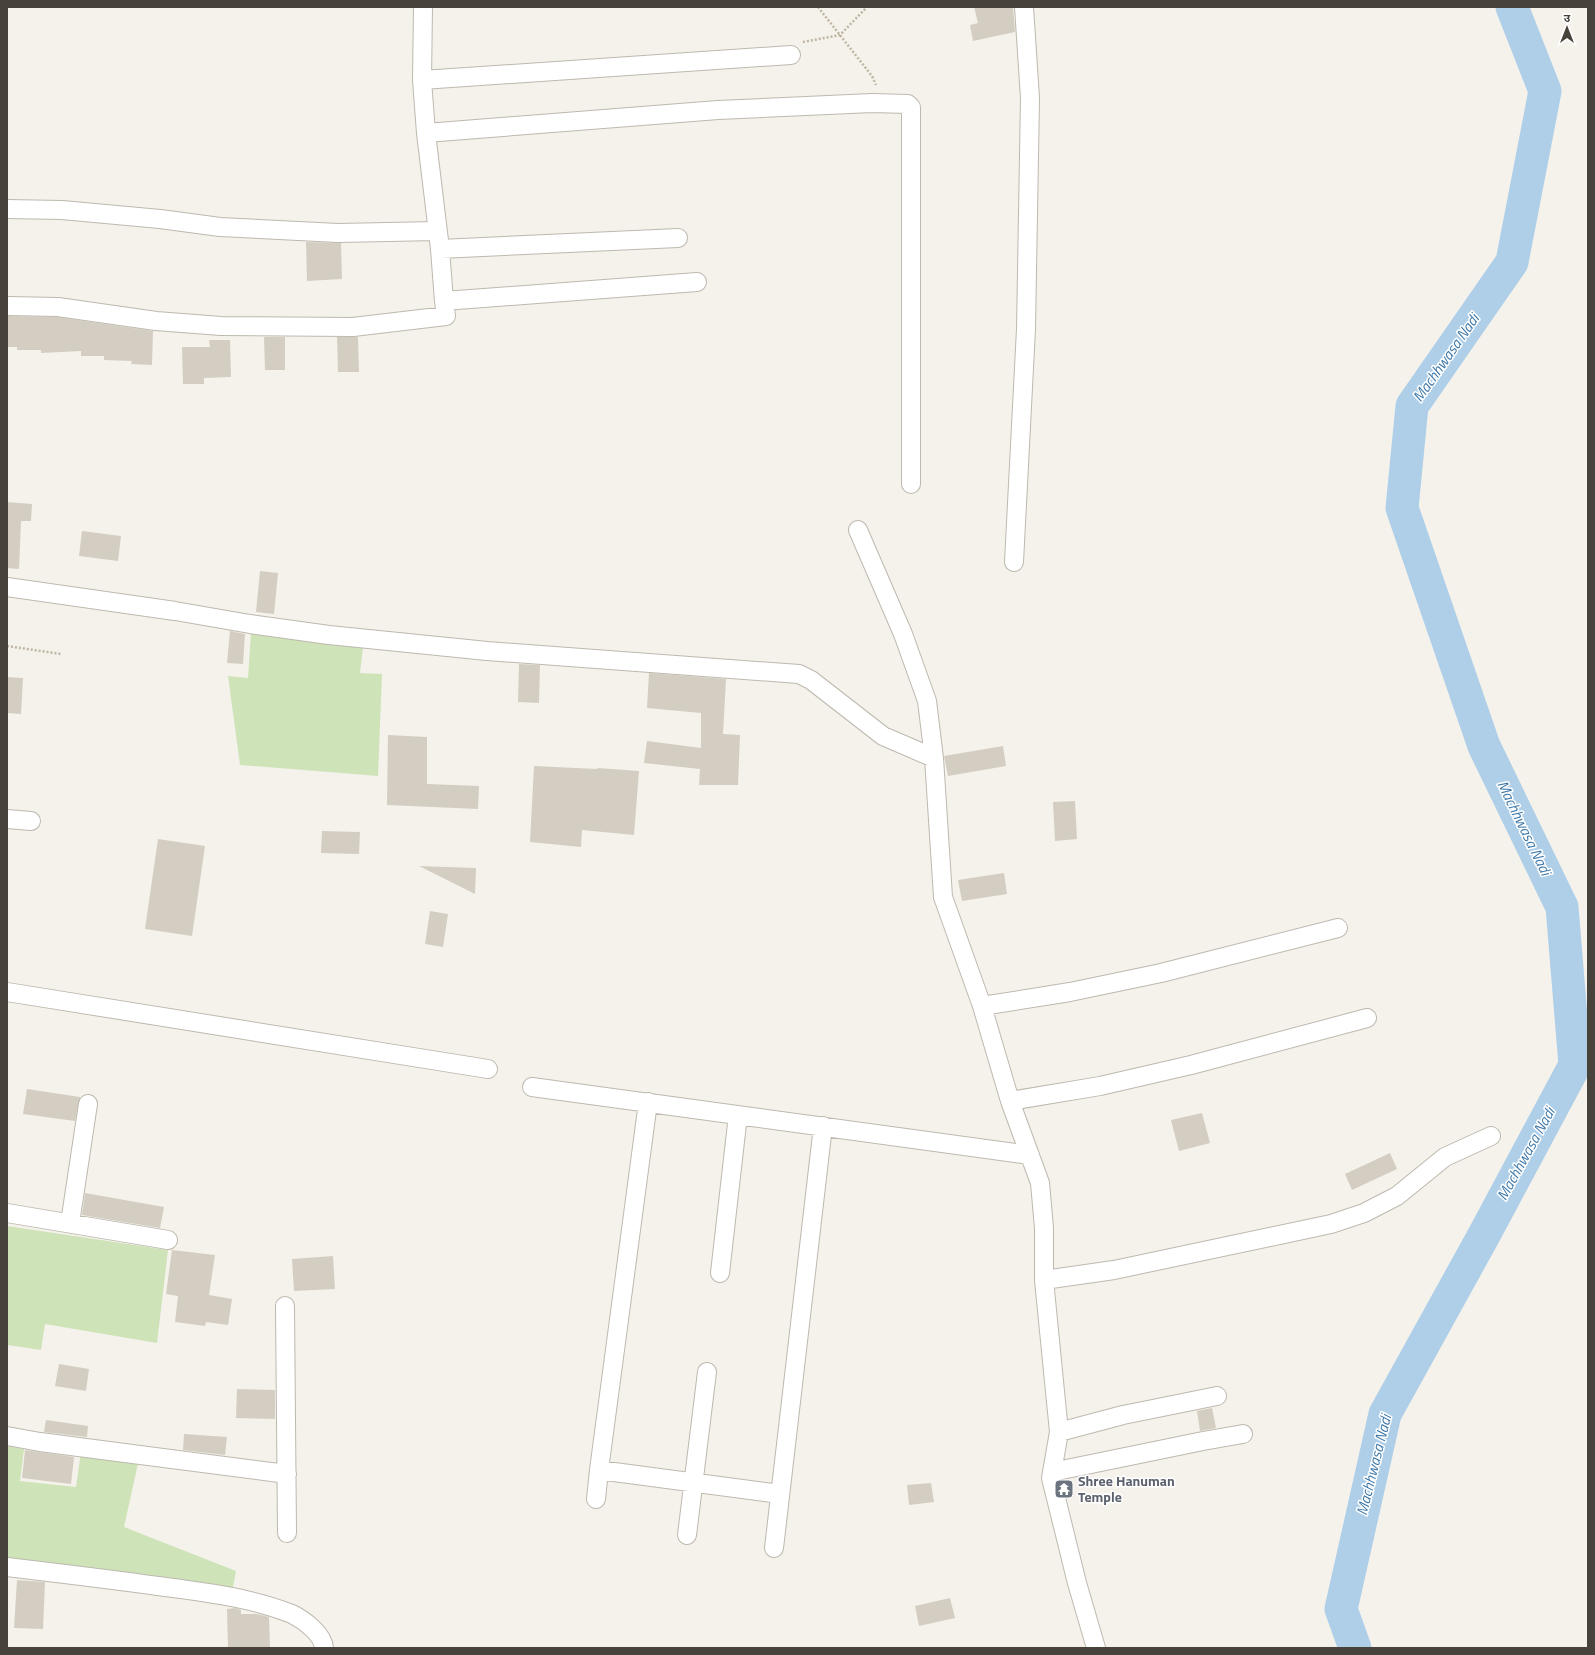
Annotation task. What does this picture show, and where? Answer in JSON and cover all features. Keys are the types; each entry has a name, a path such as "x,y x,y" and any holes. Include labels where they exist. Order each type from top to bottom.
{"street":[{"path":"7,306 58,307 156,321 221,326 353,327 446,316 440,249 426,133 422,80 423,7"},
{"path":"1014,562 1026,329 1030,106 1024,7"},
{"path":"422,80 785,55"},
{"path":"426,133 718,110 884,103 905,103 911,107 911,484"},
{"path":"7,209 62,210 160,219 220,227 338,233 437,231"},
{"path":"440,249 678,238"},
{"path":"444,301 698,282"},
{"path":"858,530 903,634 927,700 934,758 943,898 982,1006 1010,1101 1040,1183 1044,1228 1044,1280 1059,1432 1051,1478 1077,1583 1096,1648"},
{"path":"7,587 329,635 487,652 798,674 811,680 883,736 934,758"},
{"path":"7,819 31,821"},
{"path":"982,1006 1070,992 1161,973 1338,928"},
{"path":"7,992 488,1069"},
{"path":"1010,1101 1100,1086 1184,1067 1367,1018"},
{"path":"532,1087 1030,1155"},
{"path":"596,1499 648,1102"},
{"path":"70,1223 88,1104"},
{"path":"720,1273 738,1115"},
{"path":"774,1548 823,1126"},
{"path":"1044,1280 1114,1270 1331,1224 1364,1213 1397,1196 1445,1157 1491,1136"},
{"path":"7,1213 168,1240"},
{"path":"285,1306 287,1533"},
{"path":"687,1535 707,1372"},
{"path":"1059,1432 1123,1415 1217,1396"},
{"path":"1052,1472 1243,1434"},
{"path":"7,1436 48,1443 287,1474"},
{"path":"599,1470 780,1494"},
{"path":"7,1568 206,1592 253,1601 300,1618 317,1633 324,1643 324,1648"}],"path":[{"path":"818,7 872,76 884,103"},
{"path":"785,55 794,44 840,34 867,7"},
{"path":"7,646 61,654"}],"green space":[{"path":"251,633 363,647 360,673 382,674 378,776 240,765 228,676 248,678"},
{"path":"7,1226 168,1250 157,1343 45,1324 41,1350 7,1345"},
{"path":"7,1446 24,1449 20,1481 76,1487 81,1452 139,1459 124,1527 236,1571 232,1592 7,1564"}],"building":[{"path":"974,7 1013,7 1015,32 973,41 970,25 978,23"},
{"path":"306,242 341,243 342,279 307,281"},
{"path":"7,316 57,317 153,331 152,365 131,364 132,361 104,360 104,356 81,356 81,351 41,353 41,350 17,350 17,347 7,347"},
{"path":"264,337 285,337 285,370 265,370"},
{"path":"337,337 358,337 359,372 338,372"},
{"path":"209,340 230,340 231,377 204,378 204,384 183,384 182,347 210,347"},
{"path":"7,502 32,504 31,521 21,521 19,569 7,568"},
{"path":"82,531 121,536 118,561 79,556"},
{"path":"260,571 278,573 274,614 256,612"},
{"path":"230,631 245,634 243,664 227,663"},
{"path":"519,664 540,665 539,703 518,702"},
{"path":"649,673 726,679 723,734 740,735 738,785 699,785 700,769 644,763 647,741 701,748 701,713 647,708"},
{"path":"7,677 23,678 21,714 7,713"},
{"path":"388,735 427,737 427,784 479,786 478,809 387,805"},
{"path":"1003,746 1006,766 948,776 944,756"},
{"path":"534,766 639,771 634,835 582,830 581,847 530,842"},
{"path":"1075,801 1077,839 1055,841 1053,802"},
{"path":"322,831 360,832 359,854 321,853"},
{"path":"158,839 205,846 192,936 145,929"},
{"path":"419,866 476,868 475,894"},
{"path":"1004,873 1007,894 962,901 958,880"},
{"path":"430,911 448,914 443,947 425,944"},
{"path":"27,1089 80,1097 75,1121 23,1114"},
{"path":"1202,1113 1210,1143 1179,1151 1171,1120"},
{"path":"1390,1153 1397,1169 1352,1190 1345,1174"},
{"path":"85,1193 164,1207 160,1228 82,1215"},
{"path":"172,1250 215,1255 209,1295 232,1299 228,1325 206,1322 205,1326 175,1322 178,1296 166,1294"},
{"path":"333,1256 335,1289 294,1291 292,1259"},
{"path":"59,1364 89,1369 86,1391 55,1386"},
{"path":"237,1389 275,1390 275,1419 236,1418"},
{"path":"1212,1408 1216,1428 1200,1431 1197,1411"},
{"path":"46,1420 88,1426 87,1437 44,1432"},
{"path":"184,1434 227,1437 225,1455 183,1450"},
{"path":"25,1450 74,1457 71,1484 22,1478"},
{"path":"931,1483 934,1502 909,1505 907,1485"},
{"path":"17,1580 45,1582 43,1629 14,1628"},
{"path":"950,1598 955,1618 919,1626 915,1606"},
{"path":"235,1608 241,1610 241,1614 257,1614 269,1617 270,1648 228,1648 227,1609"}],"waterway":[{"name":"Machhwasa Nadi","path":"1355,1648 1341,1609 1385,1414 1484,1235 1575,1065 1562,907 1484,746 1402,508 1412,406 1512,262 1545,91 1512,7"}],"place":[{"name":"Shree Hanuman Temple","path":"1064,1489"}]}
